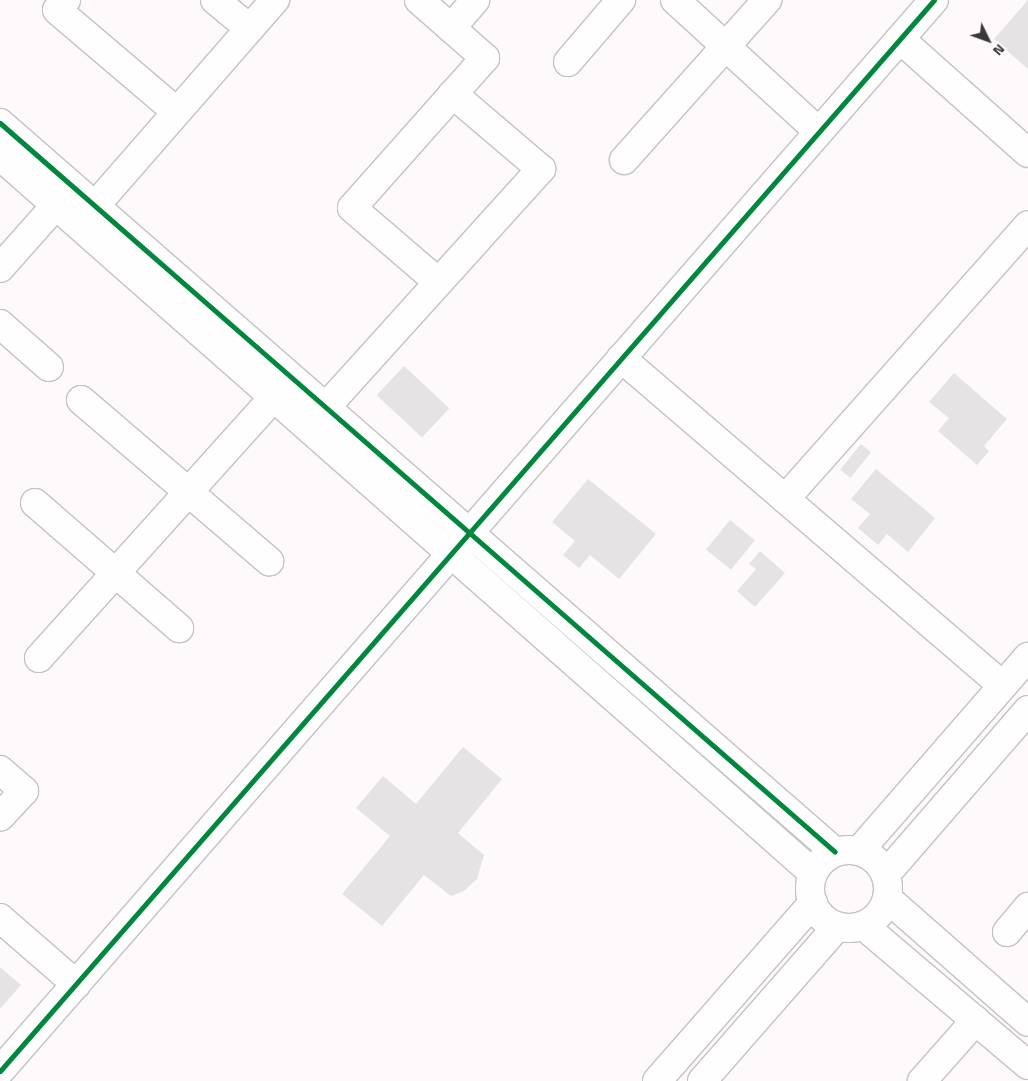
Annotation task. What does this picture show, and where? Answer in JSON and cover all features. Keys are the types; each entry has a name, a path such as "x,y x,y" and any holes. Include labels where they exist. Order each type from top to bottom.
{"street":[{"path":"66,0 58,10 177,112"},
{"path":"215,0 250,29"},
{"path":"95,206 275,0"},
{"path":"419,0 485,58 352,208 438,282"},
{"path":"451,28 475,0"},
{"path":"568,62 621,0"},
{"path":"675,0 819,132"},
{"path":"624,160 766,0"},
{"path":"0,1071 934,0"},
{"path":"900,39 1028,153"},
{"path":"326,407 541,169 453,94"},
{"path":"0,123 469,532 848,851 877,860 887,887 1028,1022"},
{"path":"0,156 813,873"},
{"path":"0,268 56,205"},
{"path":"785,499 1028,225"},
{"path":"0,324 49,367"},
{"path":"622,358 1003,686"},
{"path":"38,658 274,397"},
{"path":"81,400 268,561"},
{"path":"35,503 180,628"},
{"path":"1028,657 848,851 822,861 813,873 810,888 812,903 821,916 850,926 976,1020 1028,1065"},
{"path":"702,1081 850,926 877,917 887,887 1028,710"},
{"path":"0,770 24,791 0,817"},
{"path":"657,1081 812,903"},
{"path":"1007,932 1028,907"},
{"path":"0,918 76,984"},
{"path":"922,1081 976,1020"}],"building":[{"path":"1028,0 1028,69 994,39"},
{"path":"404,366 449,408 422,438 377,395"},
{"path":"954,373 1007,419 984,446 989,451 977,465 938,431 949,418 929,402"},
{"path":"861,444 871,452 850,478 840,470"},
{"path":"876,469 935,518 908,552 887,534 878,545 858,528 870,514 851,499"},
{"path":"588,479 656,534 619,579 590,555 579,568 563,555 575,541 552,522"},
{"path":"730,520 755,540 731,570 706,550"},
{"path":"760,551 785,573 755,607 737,591 756,569 749,564"},
{"path":"463,747 502,779 458,833 484,855 477,879 464,891 451,896 424,875 382,926 342,894 390,836 356,808 383,776 416,804"},
{"path":"0,967 21,985 0,1009"}],"cycle path":[{"path":"0,1071 934,0"},
{"path":"0,123 835,852"}]}
